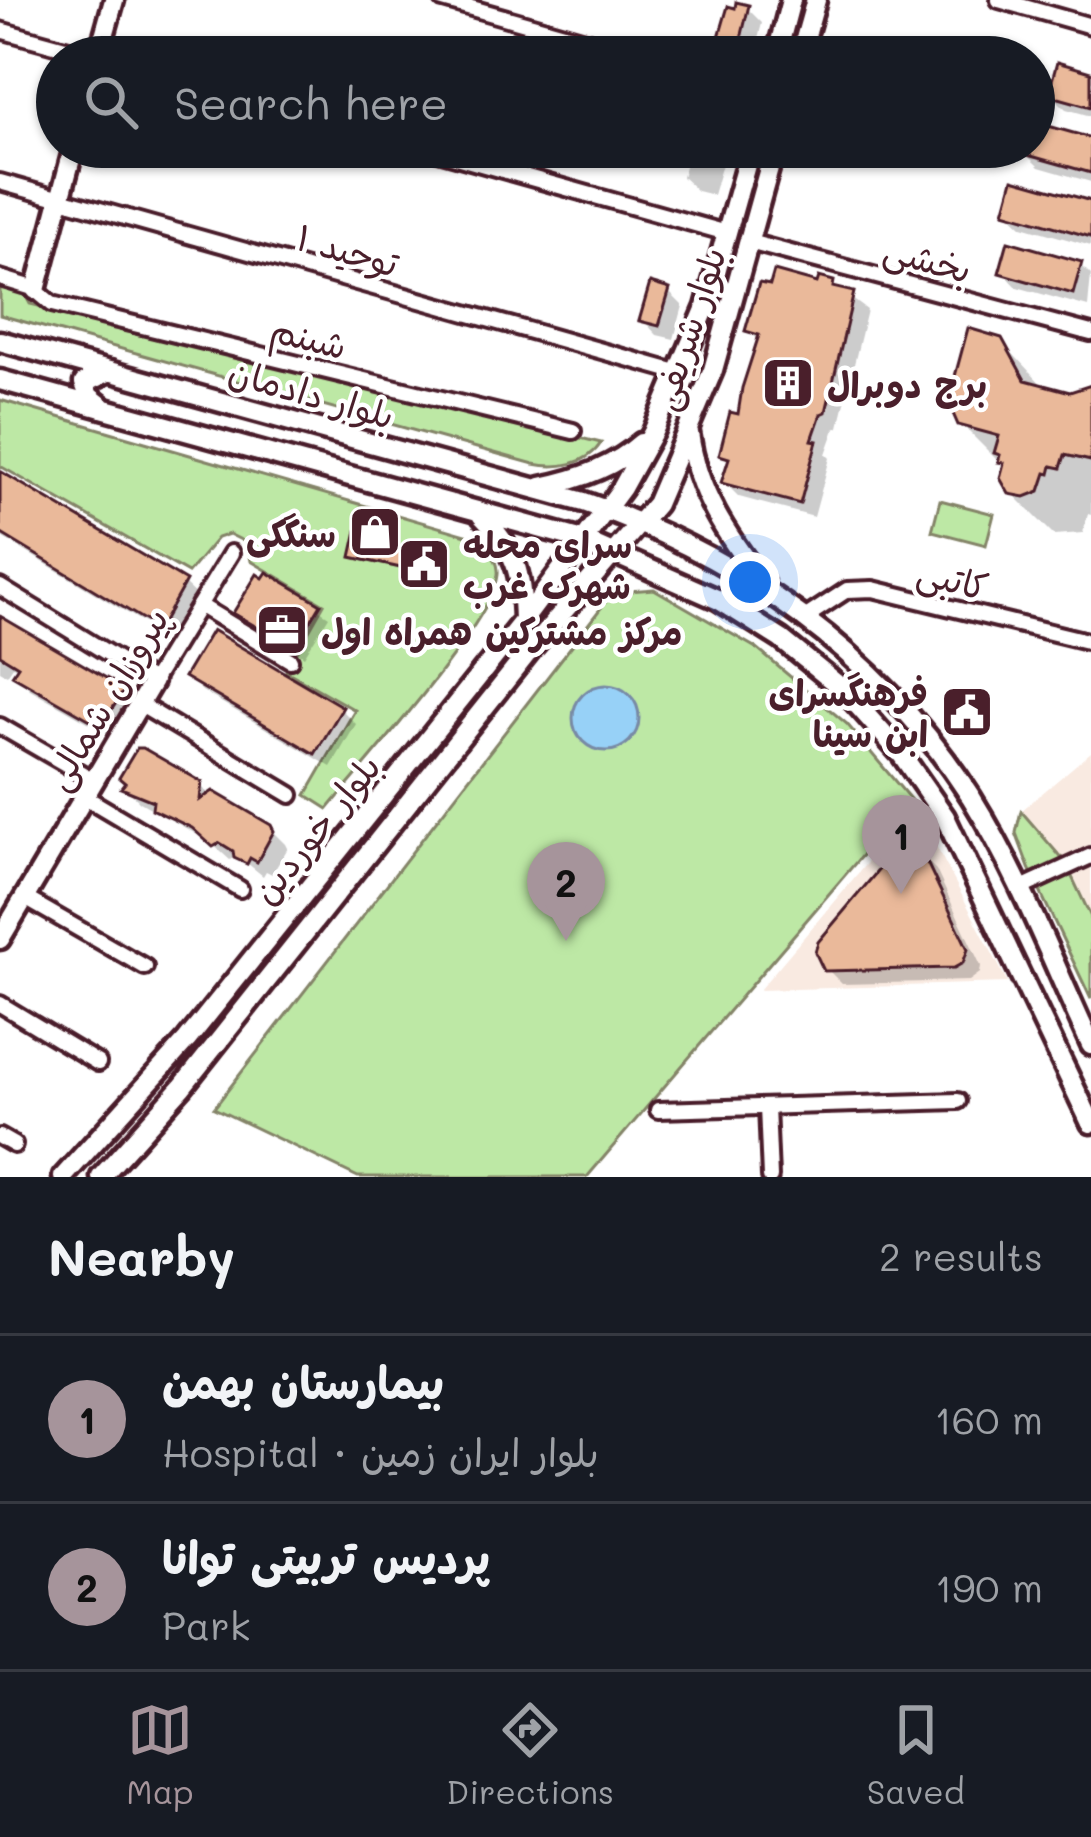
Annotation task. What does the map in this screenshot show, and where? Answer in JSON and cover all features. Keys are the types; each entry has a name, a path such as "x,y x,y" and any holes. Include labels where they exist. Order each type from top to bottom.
{"main road":[{"path":"104,36 114,0"},
{"path":"782,36 791,0 815,3 806,36"},
{"path":"36,290 68,168"},
{"name":"بلوار شریفی","path":"606,510 653,432 680,373 706,307 745,168"},
{"name":"بلوار شریفی","path":"643,522 656,504 713,370 769,168"},
{"name":"بلوار دادمان","path":"0,340 643,522 806,617 866,667 928,735 973,800 1091,1045"},
{"path":"34,389 52,374 50,355"},
{"path":"105,409 89,396 84,383 110,371"},
{"name":"بلوار دادمان","path":"0,380 583,540 719,599 781,639 844,690 902,755 944,817 1091,1124"},
{"path":"688,431 694,466 714,516 773,596"},
{"path":"536,489 573,481 608,465 653,432"},
{"name":"بلوار خوردین","path":"62,1177 187,1040 523,621 606,510"},
{"path":"478,511 506,541 522,580 523,621"},
{"name":"بلوار خوردین","path":"101,1177 182,1088 530,650 643,522"},
{"name":"پیروزان شمالی","path":"0,939 153,681"}],"street":[{"path":"442,0 571,36"},
{"path":"999,0 1091,26"},
{"path":"0,30 36,40"},
{"path":"496,168 727,232"},
{"name":"توحید ۱","path":"0,182 680,373"},
{"name":"بخشی","path":"749,242 1091,332"},
{"name":"شبنم","path":"0,278 36,290 52,304 573,431"},
{"name":"پیروزان شمالی","path":"153,681 231,553"},
{"path":"0,587 153,681"},
{"name":"کاتبی","path":"806,617 847,590 873,589 1091,643"},
{"path":"199,605 290,661"},
{"path":"141,705 291,794"},
{"path":"0,726 240,889"},
{"path":"1019,889 1091,856"},
{"path":"25,898 145,967"},
{"path":"0,1004 98,1063"},
{"path":"658,1110 958,1102"},
{"path":"767,1107 770,1177"}],"shaded area":[{"path":"1091,752 1091,917 1065,862 1021,811"},
{"path":"915,806 1008,983 759,990"}],"green space":[{"path":"0,283 22,289 30,304 601,443 571,464 534,464 0,315"},
{"path":"0,400 470,536 495,559 498,570 493,590 455,653 328,809 306,795 355,710 286,671 324,604 251,561 247,543 229,534 217,538 188,573 0,466"},
{"path":"940,500 994,514 986,545 932,531"},
{"path":"654,589 756,648 847,724 910,799 587,1177 358,1177 214,1108 607,600 629,591"},
{"path":"1021,811 1065,862 1091,917 1091,999 1029,868 1016,833"}],"water":[{"path":"606,685 629,695 639,718 629,741 606,751 583,741 573,718 583,695"}],"building":[{"path":"736,2 749,5 742,36 719,36 728,6 735,8"},
{"path":"1057,62 1091,72 1091,107 1055,97"},
{"path":"1055,128 1091,138 1091,173 1055,163"},
{"path":"1013,179 1091,201 1091,237 1004,212"},
{"path":"1008,241 1082,262 1073,294 999,273"},
{"name":"برج دوبرال","path":"774,271 817,283 819,277 834,281 833,287 854,292 826,412 812,440 817,441 800,504 721,483 729,458 719,455 730,412 738,414 759,335 745,331 759,283 770,285"},
{"path":"650,283 670,289 659,326 639,321"},
{"path":"968,328 1002,338 1025,380 1070,392 1091,385 1091,461 1065,455 1061,468 1052,466 1050,474 1046,473 1040,491 1025,497 1009,494 1000,478 1004,463 994,453 999,436 958,425 948,402"},
{"path":"0,471 186,581 159,629 0,533"},
{"path":"358,526 380,531 377,544 418,555 420,549 435,553 428,580 413,576 414,571 351,557"},
{"name":"مرکز مشترکین همراه اول","path":"267,572 321,604 294,649 233,613 257,574 263,578"},
{"path":"0,616 125,689 99,725 12,675 18,666 0,655"},
{"path":"212,630 343,707 315,754 184,677"},
{"path":"137,748 202,782 200,800 213,791 271,825 274,831 257,862 250,858 247,864 234,858 233,851 220,843 213,847 192,828 152,809 153,801 121,788 125,783 119,778"},
{"path":"914,847 922,852 968,949 963,963 954,968 824,971 815,952 818,942 897,848"}],"place":[{"name":"برج دوبرال","path":"788,383"},
{"name":"سنگکی","path":"375,532"},
{"name":"سرای محله شهرک غرب","path":"424,564"},
{"name":"مرکز مشترکین همراه اول","path":"282,630"},
{"name":"فرهنگسرای ابن سینا","path":"967,712"},
{"name":"بیمارستان بهمن","path":"901,894"},
{"name":"پردیس تربیتی توانا","path":"566,941"}]}
